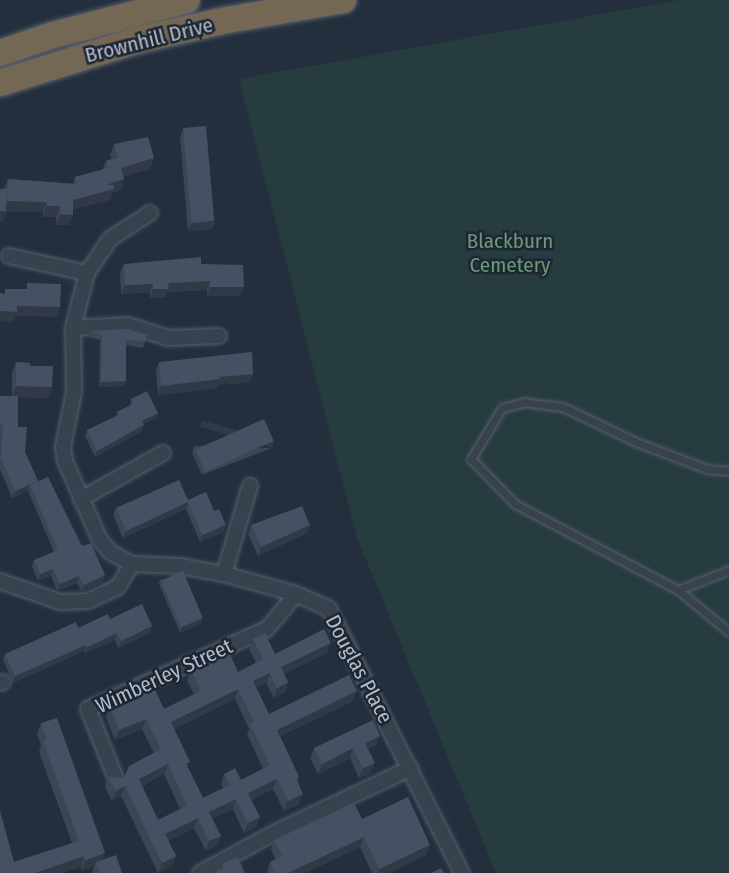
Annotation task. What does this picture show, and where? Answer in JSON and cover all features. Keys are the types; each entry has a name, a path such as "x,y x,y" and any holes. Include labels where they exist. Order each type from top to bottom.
{"highway":[{"name":"Brownhill Drive","path":"0,54 53,36 187,0"},
{"name":"Brownhill Drive","path":"0,83 138,40 227,20 343,0"}],"street":[{"path":"0,581 60,602 88,601 118,587 132,564 110,552 100,540 65,461 62,447 74,391 73,328 87,273 110,239 150,212"},
{"path":"9,256 87,273"},
{"path":"73,328 128,325 168,338 219,336"},
{"path":"81,499 163,453"},
{"path":"224,574 250,486"},
{"name":"Douglas Place","path":"132,564 180,566 224,574 296,594 329,609 462,873"},
{"name":"Wimberley Street","path":"116,779 88,709 267,629 296,594"},
{"path":"200,873 276,832 411,768"}],"lane":[{"path":"729,471 707,469 636,442 563,407 525,402 502,408 471,460 515,504 678,590 729,632"},
{"path":"678,590 729,570"}],"green space":[{"name":"Blackburn Cemetery","path":"679,0 729,0 729,873 496,873 357,538 239,79"}],"building":[{"path":"206,126 214,221 191,223 183,128"},
{"path":"148,137 154,158 121,168 124,179 105,185 114,185 114,189 73,200 73,215 60,214 60,206 47,206 47,202 7,201 8,179 77,184 75,177 108,168 106,161 118,158 114,144"},
{"path":"0,189 7,189 6,211 0,211"},
{"path":"201,257 201,264 243,265 244,287 210,287 210,281 168,283 169,289 153,289 153,284 125,285 124,264"},
{"path":"27,283 61,284 60,307 17,306 17,312 0,311 0,293 5,294 5,289 27,289"},
{"path":"129,329 147,335 145,342 126,339 126,381 101,382 102,335 90,331"},
{"path":"252,352 253,374 161,386 159,362"},
{"path":"16,362 30,363 30,366 53,366 52,387 16,386"},
{"path":"147,391 158,413 142,421 144,425 97,451 87,430 119,415 117,412 133,404 131,399"},
{"path":"0,396 18,396 18,427 27,427 25,452 38,481 15,491 1,458 3,425 0,425"},
{"path":"264,419 274,441 205,471 195,450"},
{"path":"48,477 82,546 91,543 105,575 84,585 79,576 60,584 53,569 40,574 34,560 58,550 30,485"},
{"path":"179,480 188,500 206,492 214,511 219,509 226,525 202,535 188,502 126,531 116,508"},
{"path":"302,506 310,525 261,547 251,525"},
{"path":"183,571 203,618 181,627 161,580"},
{"path":"142,604 152,626 121,641 117,633 15,676 5,654 76,622 78,628 108,614 110,619"},
{"path":"324,629 331,643 281,667 288,682 277,688 270,673 253,681 269,714 349,675 357,691 277,730 299,777 296,778 303,794 288,801 277,779 248,793 260,817 248,823 236,799 221,806 209,812 221,836 209,841 198,818 165,834 176,856 162,863 125,786 116,791 108,777 124,778 129,766 161,749 146,719 119,730 110,707 153,685 164,709 201,691 191,671 229,652 238,672 263,659 253,639 265,633 275,654","holes":["238,689 254,722 250,724 270,765 241,780 235,768 224,774 230,785 203,798 186,764 190,762 171,722","168,764 187,806 158,820 139,779"]},
{"path":"57,718 105,853 86,860 84,856 35,873 0,873 0,811 14,862 79,841 43,741 47,740 41,723"},
{"path":"373,720 380,736 365,743 375,763 363,768 353,748 322,764 314,748"},
{"path":"408,797 430,845 379,869 364,837 288,873 275,873 270,862 283,856 274,840 354,803 362,819"},
{"path":"116,855 122,873 100,873 96,862"},
{"path":"238,857 245,873 215,873 224,869 222,864"},
{"path":"441,868 444,873 431,873"}]}
